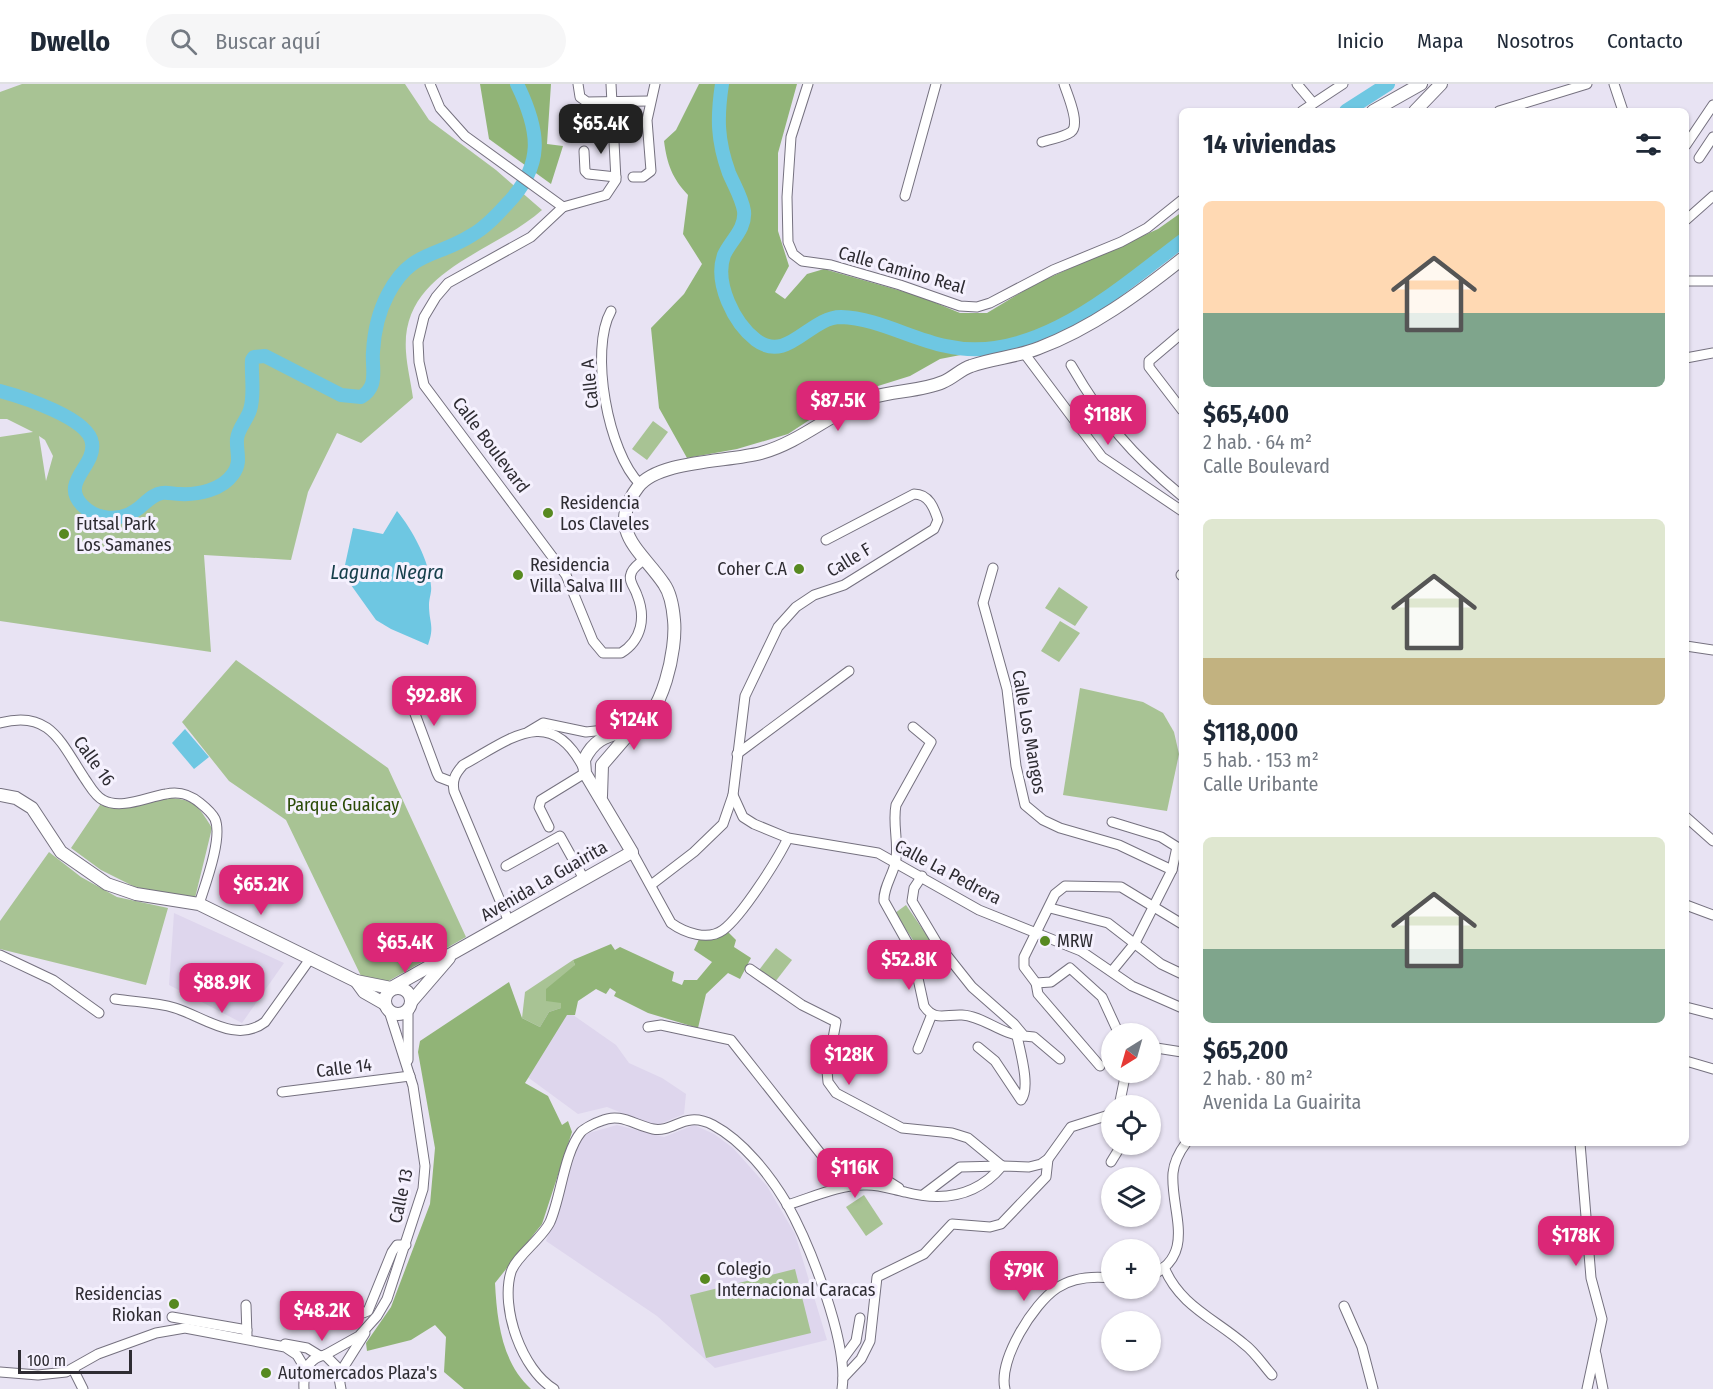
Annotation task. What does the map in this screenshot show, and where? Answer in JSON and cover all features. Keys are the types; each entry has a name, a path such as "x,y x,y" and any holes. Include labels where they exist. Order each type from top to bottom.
{"street":[{"path":"430,84 440,108 465,136 562,207 606,195 614,185 616,177 611,84"},
{"path":"578,84 580,97 585,102 650,100"},
{"path":"633,177 643,177 651,171 648,129 650,100 655,84"},
{"name":"Calle Camino Real","path":"807,84 791,137 787,216 789,242 793,254 802,261 831,265 900,285 960,306 977,307 990,303 1025,282 1121,242 1147,228 1179,202"},
{"path":"905,196 936,84"},
{"path":"1042,142 1071,132 1074,128 1075,121 1064,84"},
{"path":"1297,84 1313,103"},
{"path":"1306,108 1343,84"},
{"path":"1393,106 1421,84"},
{"path":"1418,108 1441,84"},
{"path":"1509,108 1587,84"},
{"path":"1614,84 1622,108"},
{"path":"1689,141 1713,105"},
{"path":"1699,158 1713,137"},
{"path":"584,151 585,171 588,174 616,177"},
{"path":"1689,217 1713,196"},
{"name":"Calle Boulevard","path":"562,207 531,237 448,283 435,297 424,317 418,342 424,385 566,575 593,641 603,652 621,653 631,645 639,632 642,616 630,578 633,569 643,560"},
{"path":"601,797 600,770 608,756 633,729 650,715 671,666 675,629 673,608 666,586 628,539 625,526 627,509 640,484 656,472 671,468 731,460 770,450 865,400 892,391 943,382 969,366 1024,353 1091,323 1130,299 1179,262"},
{"path":"1689,281 1713,281"},
{"name":"Calle A","path":"611,311 603,335 604,397 621,458 629,473 640,484"},
{"path":"1179,336 1149,362 1149,368 1179,406"},
{"path":"1024,353 1102,457 1179,509"},
{"path":"1689,357 1713,353"},
{"path":"1071,365 1108,425 1144,465 1179,494"},
{"name":"Calle F","path":"651,885 723,824 733,795 745,696 778,627 796,607 814,596 844,585 933,529 938,520 933,506 924,496 914,494 826,540"},
{"name":"Calle Los Mangos","path":"993,568 983,603 1007,688 1016,766 1025,805 1043,820 1060,828 1119,845 1172,870"},
{"path":"1689,646 1713,650"},
{"path":"737,754 849,671"},
{"path":"405,687 436,773 439,777 452,782"},
{"name":"Calle 16","path":"0,723 27,718 49,729 94,792 105,802 129,802 174,793 193,798 208,810 215,818 218,831 199,904"},
{"path":"528,732 543,723 586,732 620,727 633,729"},
{"path":"912,727 931,742 896,805 894,815 896,861 884,900 909,945 921,984 924,1006 932,1014 940,1017 962,1015 1021,1036 1034,1037 1060,1059"},
{"path":"549,827 539,807 541,800 583,765 608,735 633,729"},
{"path":"509,922 452,782 456,773 463,765 519,734 528,732 547,731 557,734 583,765"},
{"path":"583,765 608,756"},
{"name":"Avenida La Guairita","path":"391,988 632,852 583,765"},
{"path":"0,795 16,798 32,807 62,852 107,884 136,894 199,904 356,981 405,990 410,1006 398,1015 364,992 356,981"},
{"name":"Calle La Pedrera","path":"733,795 743,817 754,824 788,838 878,854 896,861 979,910 1039,932 1081,951 1132,986 1179,1007"},
{"path":"1689,820 1713,841"},
{"path":"1112,822 1161,837 1178,847 1172,870 1135,943 1112,971"},
{"path":"506,866 560,836 584,879"},
{"path":"632,852 671,923 681,930 713,934 723,930 743,906 769,872 788,838"},
{"path":"922,876 914,888 912,901 932,936 964,978 1021,1036 1025,1092 1020,1100 995,1061 978,1047"},
{"path":"1100,1066 1039,995 1036,983 1023,962 1055,894 1065,886 1122,887 1179,922"},
{"path":"1689,906 1713,915"},
{"path":"1050,908 1108,923 1161,964 1179,973"},
{"path":"0,955 53,980 99,1013"},
{"name":"Avenida La Guairita","path":"410,1006 451,955"},
{"path":"115,999 174,1008 222,1028 246,1031 256,1029 265,1022 310,959"},
{"path":"1036,983 1053,981 1070,968 1102,997 1114,1023"},
{"path":"750,969 802,1005 836,1022 827,1077 830,1086 839,1095 902,1128 968,1138 1002,1166"},
{"path":"387,1008 385,998 391,988"},
{"name":"Calle 13","path":"408,1063 410,1006"},
{"name":"Calle 13","path":"341,1384 343,1368 387,1299 423,1189 425,1166 411,1076 387,1008"},
{"path":"1689,1008 1713,1014"},
{"path":"918,1049 932,1014"},
{"path":"648,1027 662,1025 730,1040 824,1158 880,1176 906,1193"},
{"path":"1161,1049 1179,1052"},
{"path":"1689,1062 1713,1069"},
{"name":"Calle 14","path":"282,1092 411,1076"},
{"path":"843,1378 861,1359 870,1341 877,1278 924,1254 952,1224 992,1227 1003,1223 1046,1177 1048,1159 1072,1126 1101,1117"},
{"path":"554,1389 543,1382 528,1364 518,1344 510,1296 511,1271 550,1221 573,1150 582,1132 603,1120 615,1118 659,1130 681,1121 700,1120 714,1126 738,1144 767,1174 787,1205 832,1314 842,1360 842,1389"},
{"path":"1161,1270 1175,1251 1179,1239 1173,1171 1185,1146"},
{"path":"1580,1146 1591,1278 1602,1319 1587,1389"},
{"path":"1111,1162 1115,1155"},
{"path":"923,1195 960,1167 1029,1167 1048,1159"},
{"path":"787,1205 857,1185 885,1187 906,1193 948,1196 972,1191 989,1181 1002,1166"},
{"path":"357,1308 363,1313 368,1311 394,1247 406,1245"},
{"path":"1164,1268 1170,1281 1195,1309 1245,1344 1272,1375"},
{"path":"1005,1389 1003,1379 1007,1361 1032,1314 1046,1297 1058,1287 1082,1278 1101,1278"},
{"path":"246,1305 247,1335"},
{"path":"1344,1306 1362,1347 1373,1389"},
{"path":"172,1317 247,1335 292,1350 306,1370 304,1389"},
{"path":"842,1360 856,1340 860,1318"},
{"name":"Calle 13","path":"306,1370 312,1360 352,1341 367,1328"},
{"path":"0,1372 38,1375 73,1370 98,1354 168,1331 199,1329 247,1335"},
{"path":"276,1345 301,1346 323,1356 337,1367 341,1384"},
{"path":"1596,1354 1603,1389"},
{"path":"73,1370 83,1389"}],"shaded area":[{"path":"174,913 284,963 242,1023 169,985"},
{"path":"553,1001 616,1045 629,1063 662,1078 686,1094 684,1114 655,1126 607,1107 578,1114 518,1070"},
{"name":"Colegio Internacional Caracas","path":"617,1125 664,1137 694,1125 714,1134 733,1148 767,1186 795,1234 827,1340 715,1368 657,1316 546,1241 582,1135"}],"green space":[{"path":"22,84 405,84 429,120 496,170 542,210 522,225 453,267 433,283 418,301 408,324 406,352 413,398 361,443 337,433 308,492 291,560 204,555 211,652 0,621 0,437 33,432 7,419 0,419 0,92","holes":["39,436 45,440 53,456 46,481"]},
{"path":"480,84 551,84 547,144 563,146 551,184 489,139"},
{"path":"699,84 797,84 778,153 778,231 789,266 775,292 785,299 807,274 824,269 919,296 960,313 987,313 1035,284 1158,229 1179,214 1179,248 1105,303 1042,339 940,359 910,376 846,396 788,434 737,449 687,458 659,408 651,328 684,294 702,264 683,234 688,195 678,183 667,157 664,141 676,130"},
{"path":"653,421 668,432 647,460 632,449"},
{"path":"1059,587 1088,607 1075,626 1045,608"},
{"path":"1060,621 1080,633 1059,662 1041,651"},
{"name":"Parque Guaicay","path":"236,660 388,768 466,937 385,983 361,976 286,820 229,781 182,722"},
{"path":"1080,688 1143,702 1163,713 1174,732 1179,754 1167,811 1063,795"},
{"path":"164,798 182,799 194,804 212,828 195,898 135,887 101,870 71,848 100,805 124,807"},
{"path":"49,852 81,877 117,897 168,908 146,985 0,949 0,921"},
{"path":"906,905 937,950 925,958 895,913"},
{"path":"728,932 736,940 734,947 751,958 740,979 728,973 706,994 698,1028 648,1013 614,996 616,992 610,988 606,994 596,989 578,1001 575,1015 567,1015 525,1083 548,1096 562,1125 568,1121 572,1132 542,1224 495,1283 497,1312 507,1354 521,1379 531,1389 464,1389 444,1372 446,1337 435,1325 411,1340 367,1351 366,1343 391,1307 430,1204 435,1148 418,1052 420,1041 509,982 522,1018 540,1027 549,1012 561,1008 561,1003 546,1001 546,989 575,965 573,960 611,944 615,950 620,947 674,972 672,981 682,985 684,980 697,980 712,962 694,950 700,937"},
{"path":"776,948 792,960 775,982 759,970"},
{"path":"573,960 575,965 561,1008 549,1012 540,1027 522,1018 525,992"},
{"path":"864,1195 883,1224 866,1236 846,1207"},
{"path":"795,1269 811,1333 706,1358 690,1295"}],"water":[{"name":"Laguna Negra","path":"397,511 419,546 430,577 431,629 428,645 376,620 351,585 345,565 353,528 383,534"},
{"path":"185,729 209,757 194,769 172,743"}],"waterway":[{"path":"0,391 53,410 79,425 88,434 92,443 92,451 75,489 76,497 82,505 94,514 116,518 130,514 158,494 194,494 223,484 236,470 238,435 249,414 253,392 252,360 254,357 265,356 341,395 361,397 368,392 372,384 378,322 388,294 397,280 415,262 481,229 519,190 533,162 535,147 530,117 517,84"},
{"path":"722,84 719,107 720,139 725,161 744,211 743,223 724,255 722,266 724,290 740,323 756,340 768,346 778,347 789,343 819,324 841,317 868,321 946,346 979,349 1011,345 1042,334 1073,319 1102,301 1179,243"},
{"path":"1351,108 1388,84"}],"place":[{"name":"Residencia Los Claveles","path":"548,513"},
{"name":"Futsal Park Los Samanes","path":"64,534"},
{"name":"Coher C.A","path":"799,569"},
{"name":"Residencia Villa Salva III","path":"518,575"},
{"name":"MRW","path":"1045,941"},
{"name":"Colegio Internacional Caracas","path":"705,1279"},
{"name":"Residencias Riokan","path":"174,1304"},
{"name":"Automercados Plaza's","path":"266,1373"}]}
